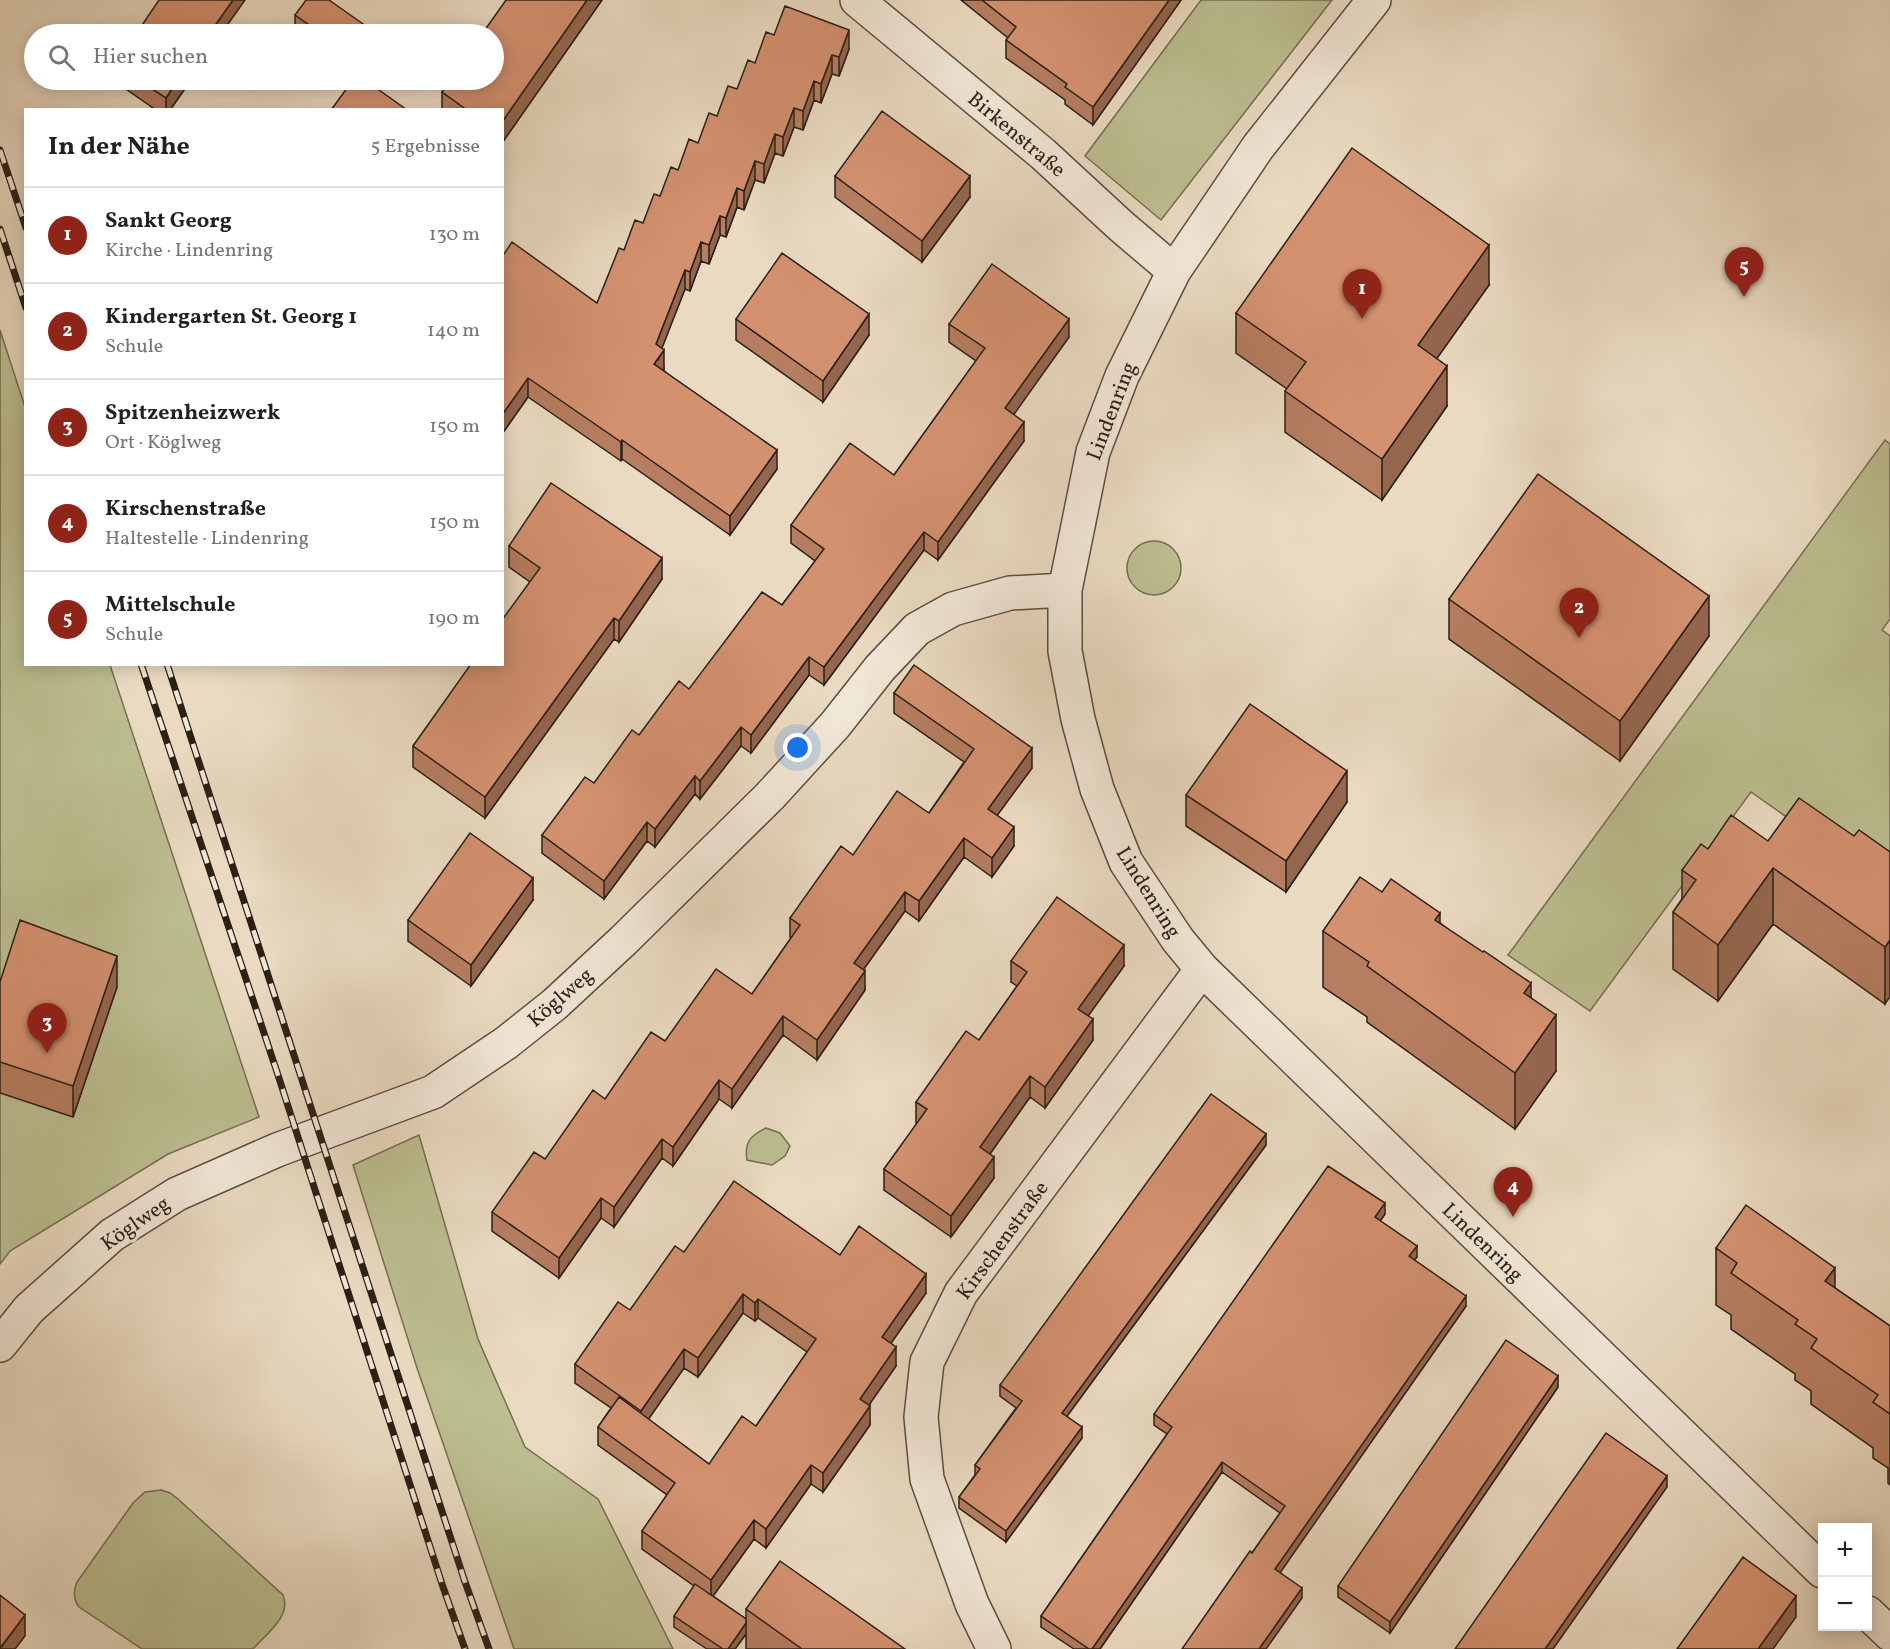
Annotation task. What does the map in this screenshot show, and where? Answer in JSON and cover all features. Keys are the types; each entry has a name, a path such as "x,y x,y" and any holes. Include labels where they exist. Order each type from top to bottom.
{"street":[{"name":"Birkenstraße","path":"857,0 1043,154 1174,271"},
{"name":"Lindenring","path":"1374,0 1258,147 1174,271 1122,376 1093,452 1065,590 1065,651 1078,719 1097,789 1126,862 1178,940 1202,969 1818,1567"},
{"name":"Köglweg","path":"0,1345 29,1309 112,1235 177,1194 277,1150 433,1092 506,1043 555,1004 624,940 770,796 834,725 880,668 917,629 953,609 1010,593 1065,590"},
{"name":"Kirschenstraße","path":"993,1649 972,1604 927,1479 921,1417 927,1362 961,1293 1202,969"},
{"path":"1872,1617 1890,1634"}],"green space":[{"path":"1201,0 1332,0 1161,220 1085,156"},
{"path":"0,330 24,404 24,666 110,666 259,1117 168,1154 10,1251 0,1264"},
{"path":"1885,440 1890,444 1890,619 1882,630 1890,636 1890,890 1751,792 1590,1011 1508,955"},
{"path":"1149,541 1159,541 1169,545 1177,553 1181,568 1177,583 1169,591 1159,595 1149,595 1139,591 1131,583 1127,573 1127,563 1131,553 1139,545"},
{"path":"766,1128 780,1133 790,1146 785,1156 772,1165 747,1160 750,1140 756,1133"},
{"path":"419,1135 478,1339 525,1447 598,1499 673,1649 514,1649 417,1368 353,1165"},
{"path":"161,1490 178,1499 283,1595 285,1603 281,1617 253,1649 142,1649 77,1604 74,1595 77,1582 133,1503 145,1492"}],"building":[{"path":"159,0 233,0 216,24 143,24"},
{"path":"306,0 329,0 363,24 308,24 295,15"},
{"path":"506,0 587,0 504,119 504,108 464,108 442,92 444,90 504,90 504,24 489,24"},
{"path":"982,0 1169,0 1093,107 1065,87 1067,84 1006,40 1016,27"},
{"path":"785,6 849,30 839,57 832,55 821,84 814,81 803,111 794,108 783,137 775,134 764,164 755,161 744,191 737,188 726,218 720,216 709,245 701,242 690,272 685,270 656,344 664,350 654,364 777,450 730,516 622,440 621,442 528,378 504,412 504,254 512,242 597,303 619,248 624,250 635,220 643,223 654,194 660,196 671,167 678,170 689,139 698,143 709,113 717,116 728,86 737,89 748,60 755,63 766,32 774,35"},
{"path":"154,90 171,90 166,98"},
{"path":"346,90 379,90 404,108 332,108"},
{"path":"882,111 970,176 922,241 835,176"},
{"path":"1352,148 1489,245 1418,345 1447,366 1382,459 1285,391 1306,362 1236,313"},
{"path":"782,253 869,314 823,381 736,319"},
{"path":"992,264 1069,319 1005,408 1024,422 938,542 924,532 824,667 809,657 751,735 741,727 700,781 695,776 655,829 647,822 604,881 542,835 585,777 594,783 632,730 639,735 679,681 689,689 762,592 782,605 824,549 791,525 850,443 894,475 985,348 949,324"},
{"path":"1538,474 1709,596 1620,721 1449,599"},
{"path":"551,483 662,558 619,621 614,618 485,797 413,746 470,666 504,666 504,617 540,568 509,546"},
{"path":"914,665 1032,748 988,809 1014,827 992,858 964,838 919,901 905,892 854,963 865,971 817,1040 783,1016 732,1089 719,1080 673,1147 662,1139 614,1207 601,1198 559,1258 492,1212 534,1152 545,1159 593,1090 605,1099 651,1032 665,1041 716,969 752,994 800,925 790,918 841,846 853,855 897,791 929,813 974,749 894,693"},
{"path":"1250,704 1347,771 1286,861 1186,795"},
{"path":"1799,798 1854,836 1859,830 1890,852 1890,940 1885,947 1773,868 1718,945 1673,912 1696,880 1682,870 1701,844 1708,849 1731,815 1768,841"},
{"path":"470,833 533,878 471,965 408,920"},
{"path":"1360,877 1382,892 1391,879 1440,913 1435,920 1531,983 1524,993 1556,1015 1515,1073 1367,966 1369,962 1323,931"},
{"path":"1057,897 1124,945 1078,1009 1093,1019 1045,1087 1030,1076 980,1147 994,1157 951,1216 884,1169 927,1109 916,1102 966,1031 979,1040 1027,972 1011,961"},
{"path":"20,920 117,956 73,1086 0,1062 0,982"},
{"path":"1211,1094 1266,1134 1062,1413 1082,1427 1006,1531 959,1497 980,1469 975,1465 1022,1401 1000,1385"},
{"path":"1328,1166 1385,1203 1375,1217 1417,1246 1409,1256 1466,1296 1275,1569 1302,1588 1259,1649 1182,1649 1250,1551 1252,1553 1285,1506 1222,1462 1092,1649 1089,1649 1041,1616 1172,1427 1154,1414"},
{"path":"734,1181 840,1255 859,1226 926,1274 882,1337 896,1347 860,1399 870,1406 823,1473 811,1465 766,1529 754,1520 711,1580 642,1531 675,1483 598,1427 619,1397 709,1464 742,1416 756,1426 816,1339 758,1299 755,1303 743,1294 698,1358 684,1349 641,1411 575,1364 618,1302 630,1310 675,1246 684,1252"},
{"path":"1746,1205 1835,1268 1825,1281 1890,1326 1890,1414 1873,1402 1878,1395 1811,1348 1817,1339 1795,1324 1798,1320 1731,1273 1737,1263 1716,1248"},
{"path":"1506,1340 1558,1376 1390,1622 1338,1586"},
{"path":"1606,1433 1667,1476 1545,1649 1455,1649"},
{"path":"1743,1557 1796,1596 1758,1649 1677,1649"},
{"path":"780,1561 905,1649 802,1649 746,1609"},
{"path":"695,1584 746,1619 746,1623 728,1649 723,1649 674,1616"},
{"path":"0,1595 25,1615 0,1648"}],"railway":[{"path":"0,150 24,222"},
{"path":"0,229 24,302"},
{"path":"142,666 465,1649"},
{"path":"168,666 464,1579 489,1649"}],"place":[{"name":"Mittelschule","path":"1744,297"},
{"name":"Sankt Georg","path":"1362,319"},
{"name":"Kindergarten St. Georg 1","path":"1579,638"},
{"name":"Spitzenheizwerk","path":"47,1053"},
{"name":"Kirschenstraße","path":"1513,1217"}]}
